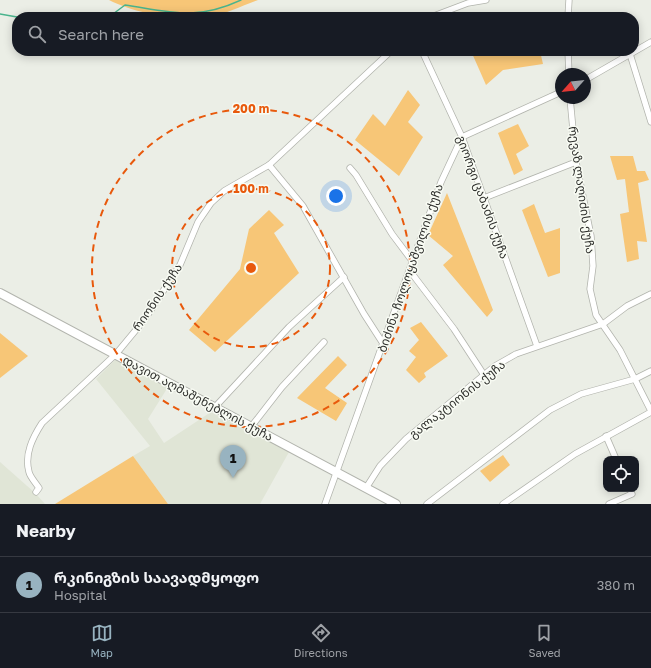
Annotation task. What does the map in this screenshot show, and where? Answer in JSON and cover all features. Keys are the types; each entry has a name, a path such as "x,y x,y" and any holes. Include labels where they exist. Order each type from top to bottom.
{"main road":[{"name":"დავით აღმაშენებლის ქუჩა","path":"0,293 396,504"}],"street":[{"path":"444,12 468,3 486,0"},
{"path":"568,12 569,0"},
{"path":"639,49 651,42"},
{"name":"რიონის ქუჩა","path":"36,492 39,488 29,472 29,450 34,436 42,423 116,354 145,319 180,265 198,222 212,204 224,191 269,165 386,56"},
{"name":"გიორგი ცაბაძის ქუჩა","path":"424,56 462,137 538,346"},
{"path":"568,56 569,68"},
{"path":"591,77 627,56"},
{"path":"631,56 651,122"},
{"path":"462,137 555,95"},
{"name":"რევაზ ლაღიძის ქუჩა","path":"571,104 576,162 591,236 593,266 590,290 596,315 620,350 651,411"},
{"name":"ბიძინა ჩოლოყაშვილის ქუჩა","path":"326,504 441,182 462,137"},
{"path":"484,198 576,162"},
{"path":"269,165 303,206 364,314 384,344"},
{"path":"350,168 356,175 392,234 413,262"},
{"path":"410,271 454,329 484,375"},
{"path":"215,407 289,327 344,277"},
{"name":"გალაკტიონის ქუჩა","path":"366,488 380,466 406,439 484,375 516,354 603,324 627,306 651,294"},
{"path":"251,427 282,387 324,342"},
{"path":"427,504 550,410 581,394 635,379 651,371"},
{"path":"503,504 575,454 651,411"},
{"path":"606,436 615,456"},
{"path":"609,504 632,494 631,492"}],"shaded area":[{"path":"109,0 258,0 227,12 144,12 119,5"},
{"path":"473,56 541,56 543,64 503,70 486,85"},
{"path":"408,90 420,105 408,122 423,137 399,176 355,140 373,114 385,126"},
{"path":"518,124 529,146 516,154 523,170 514,175 498,133"},
{"path":"610,156 633,156 637,171 645,171 649,180 638,183 647,242 637,241 639,259 627,262 620,214 629,212 625,179 617,180"},
{"path":"447,193 493,310 487,317 443,265 453,256 428,235"},
{"path":"534,204 545,233 560,228 560,273 548,277 522,210"},
{"path":"269,210 284,225 274,233 299,273 215,352 189,330 240,269 249,229"},
{"path":"421,322 448,356 424,373 426,377 419,383 406,370 416,357 409,351 419,340 410,328"},
{"path":"0,333 28,356 0,378"},
{"path":"338,356 347,365 325,388 347,403 336,421 297,398"},
{"path":"116,359 168,387 148,419 164,443 211,412 289,452 260,504 168,504 133,456 150,446 96,379"},
{"path":"503,455 510,465 490,482 480,471"},
{"path":"133,456 168,504 55,504"},
{"path":"0,462 35,493 45,504 0,504"}],"waterway":[{"path":"204,12 225,7 241,0"},
{"path":"116,12 125,5 170,12"},
{"path":"0,14 12,16"}],"place":[{"name":"რკინიგზის საავადმყოფო","path":"233,478"}]}
